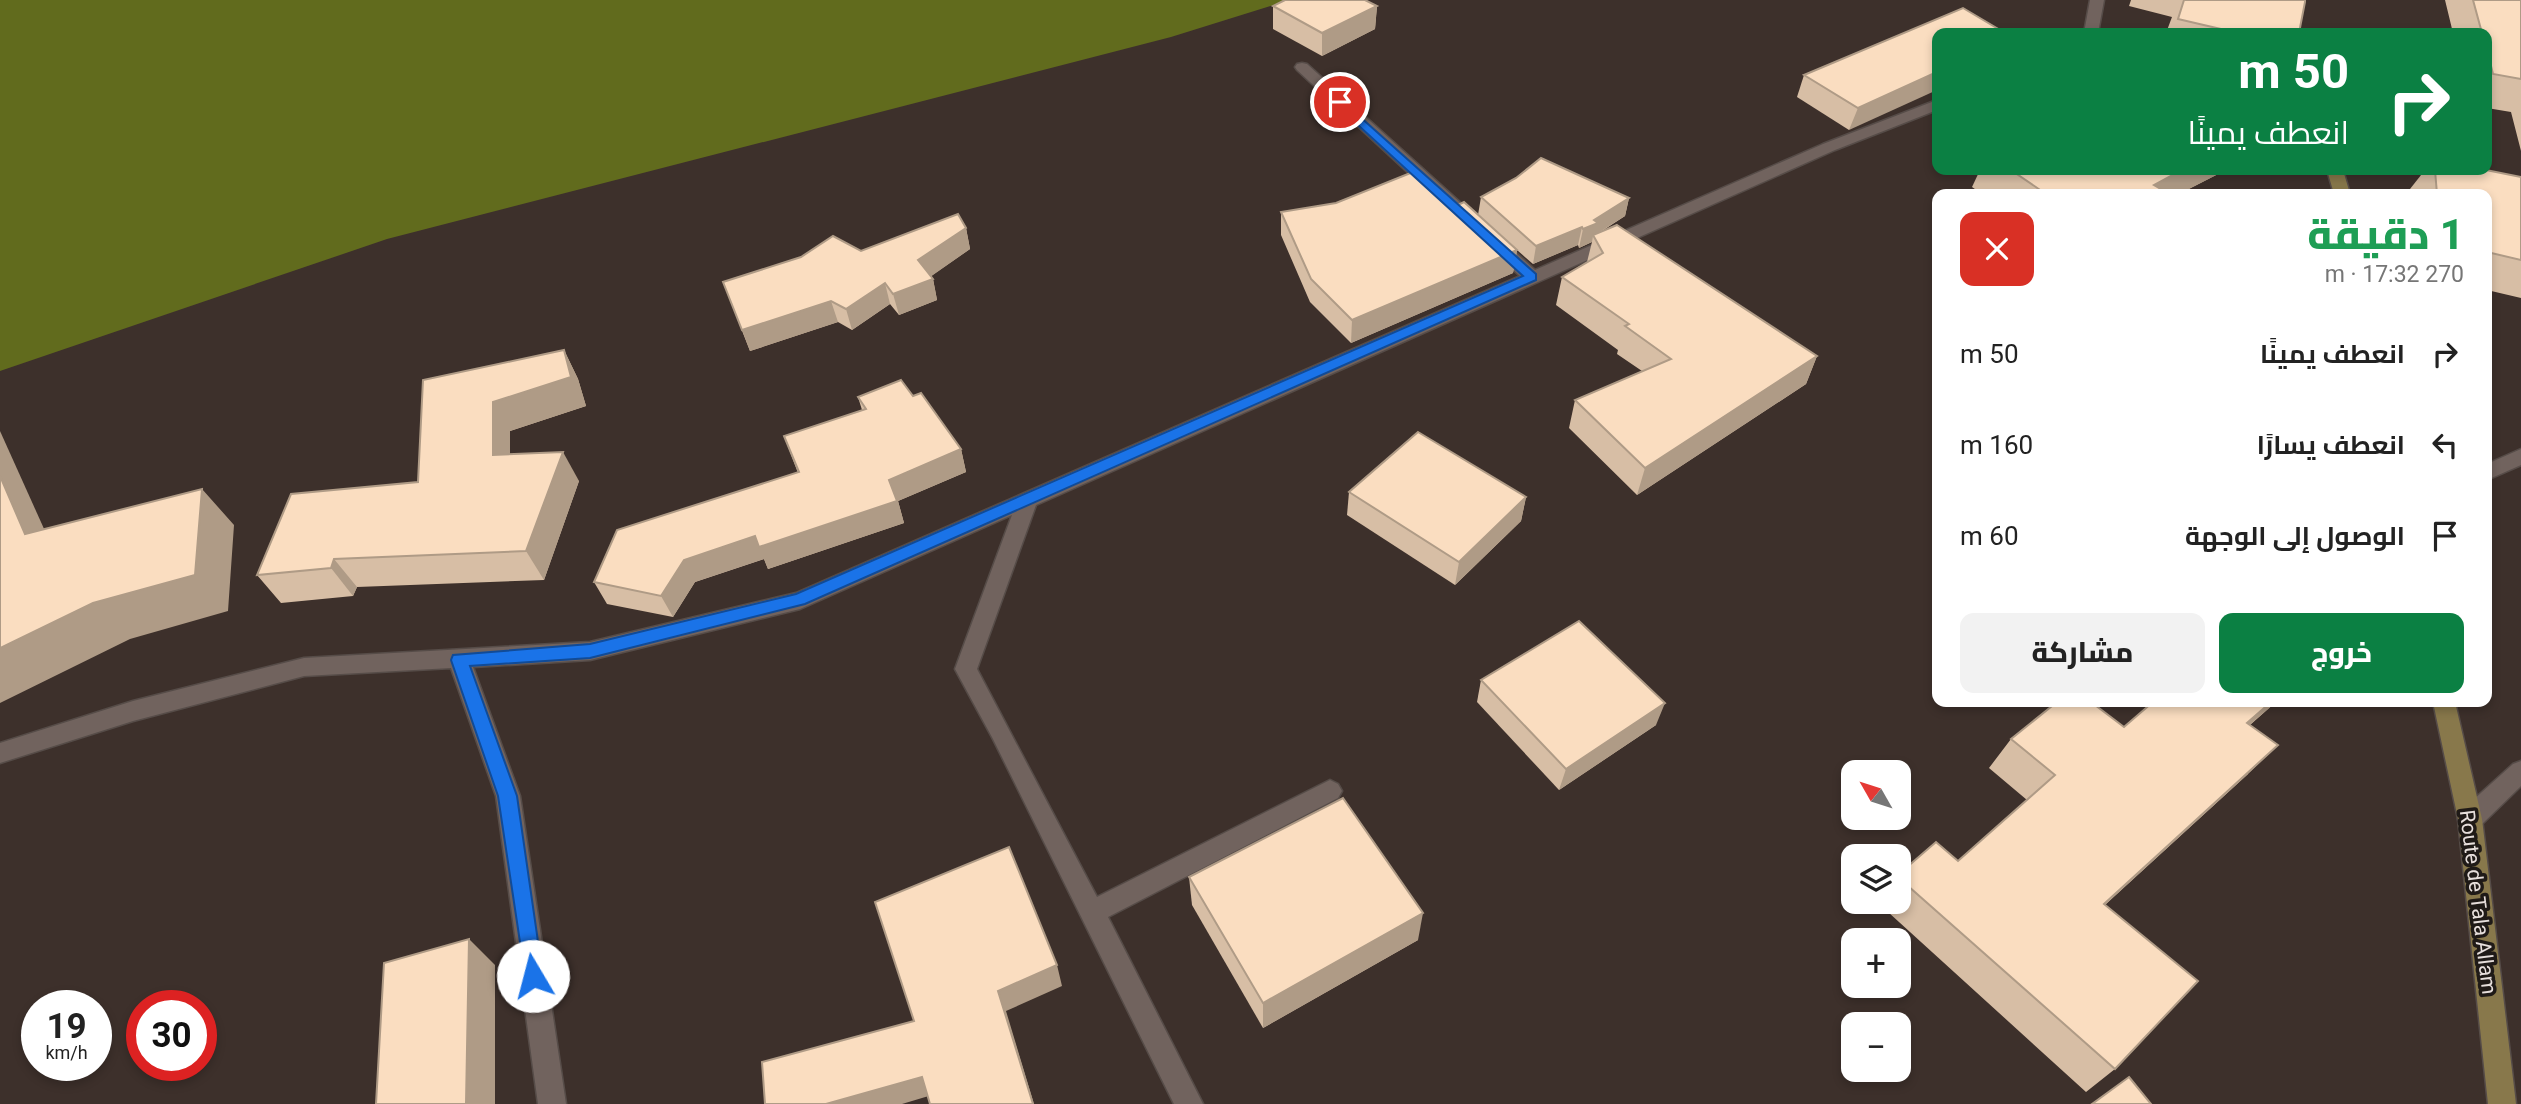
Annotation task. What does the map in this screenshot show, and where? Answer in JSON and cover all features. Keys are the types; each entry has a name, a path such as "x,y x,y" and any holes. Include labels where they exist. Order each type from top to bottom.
{"main road":[{"name":"Route de Tala Allam","path":"2445,707 2470,819 2502,1104"}],"street":[{"path":"2092,28 2097,0"},
{"path":"1302,67 1532,277"},
{"path":"0,753 133,711 304,667 590,651 800,600 1829,147 1932,107"},
{"path":"2492,470 2521,456"},
{"path":"1028,499 966,668 1002,732 1189,1104"},
{"path":"459,660 508,796 552,1104"},
{"path":"2470,819 2521,771"},
{"path":"1093,912 1330,791"}],"green space":[{"path":"0,0 1290,0 1171,37 387,239 0,371"}],"building":[{"path":"1285,0 1365,0 1377,6 1322,33 1273,6"},
{"path":"2184,0 2305,0 2300,28 2217,28 2178,19"},
{"path":"2473,0 2521,0 2521,79 2493,74 2492,28 2481,28"},
{"path":"1963,8 1997,28 1932,28 1932,74 1858,108 1804,75"},
{"path":"1541,158 1629,198 1594,220 1598,223 1536,246 1481,197 1516,178"},
{"path":"2492,171 2521,177 2521,260 2492,253 2492,189 2437,189 2435,175 2492,175"},
{"path":"1413,172 1454,207 1464,202 1517,250 1352,320 1311,279 1281,212 1336,203"},
{"path":"2018,175 2173,175 2154,185 2161,189 2039,189"},
{"path":"958,214 966,228 918,260 933,279 893,294 885,283 846,309 831,301 742,330 723,282 801,257 833,236 861,251"},
{"path":"1617,225 1817,356 1645,468 1575,400 1671,359 1625,326 1629,324 1562,277 1603,253 1593,235"},
{"path":"564,350 571,377 493,402 493,455 563,452 526,551 334,559 331,568 257,575 291,494 418,482 423,380"},
{"path":"901,380 913,396 921,393 961,449 889,480 897,501 759,547 755,536 684,560 661,596 594,582 617,530 799,472 784,436 866,409 858,397"},
{"path":"1418,432 1526,497 1459,562 1349,492"},
{"path":"0,476 25,534 202,489 195,575 93,603 0,648"},
{"path":"1579,621 1665,703 1566,769 1481,680"},
{"path":"2051,707 2098,707 2124,727 2147,707 2265,707 2247,723 2278,745 2104,904 2198,981 2115,1069 1911,889 1911,864 1936,842 1958,861 2055,775 2011,739"},
{"path":"1343,798 1423,913 1263,1003 1189,877"},
{"path":"1009,847 1057,965 998,991 1033,1104 930,1104 922,1077 826,1104 765,1104 762,1062 914,1021 875,902"},
{"path":"469,939 466,1104 376,1104 384,963"},
{"path":"2129,1077 2151,1104 2092,1104"}],"route":[{"path":"533,976 508,796 459,660 590,651 800,600 1532,277 1340,102"}]}
